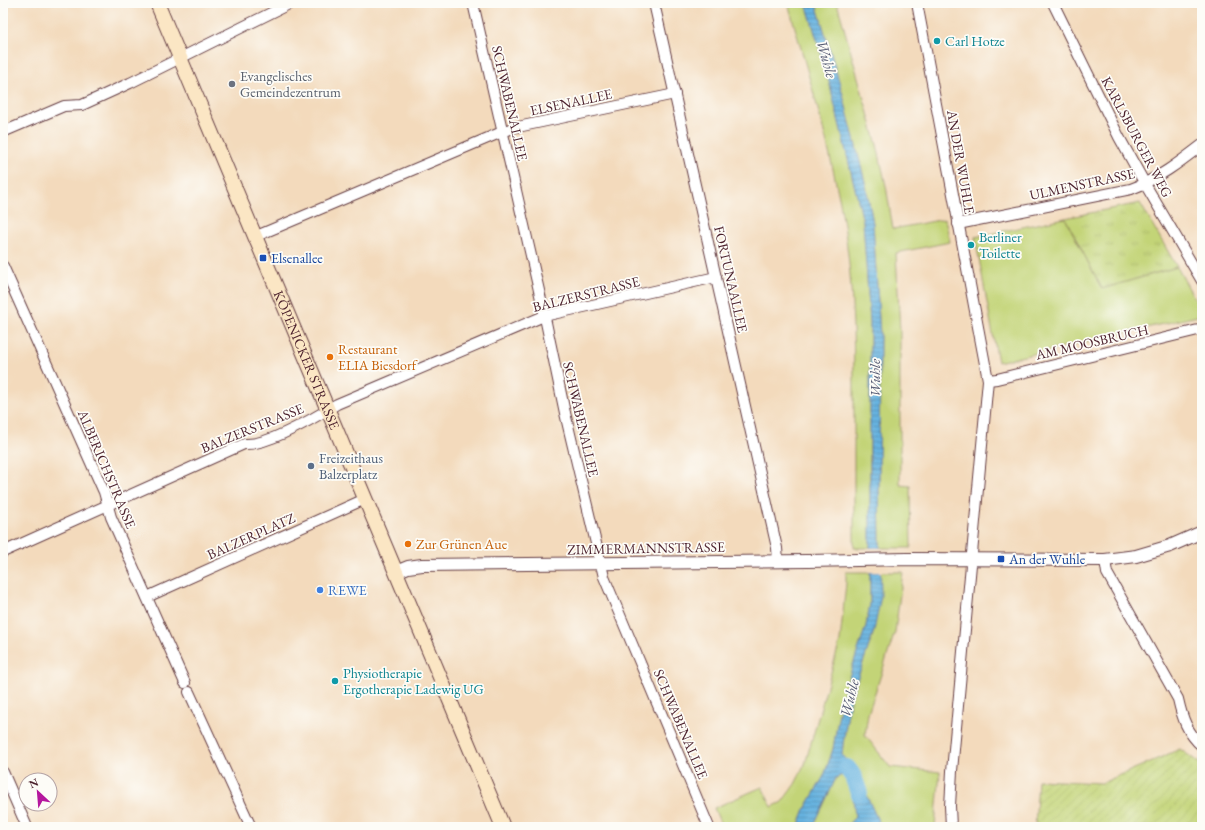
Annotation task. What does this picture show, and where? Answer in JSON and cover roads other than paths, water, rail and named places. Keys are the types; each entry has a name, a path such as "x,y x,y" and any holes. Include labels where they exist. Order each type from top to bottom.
{"main road":[{"name":"KÖPENICKER STRASSE","path":"157,3 179,59 503,827"}],"street":[{"path":"3,132 64,106 82,105 179,59 291,3"},
{"name":"SCHWABENALLEE","path":"473,3 604,577 709,827"},
{"name":"FORTUNAALLEE","path":"654,3 778,548 778,561"},
{"name":"AN DER WUHLE","path":"918,3 988,380 952,771 951,827"},
{"name":"KARLSBURGER WEG","path":"1053,3 1119,137 1202,281"},
{"name":"ELSENALLEE","path":"254,236 513,128 675,94"},
{"name":"ULMENSTRASSE","path":"958,224 1132,189 1145,184 1175,166 1202,145"},
{"name":"ALBERICHSTRASSE","path":"3,266 101,484 111,517 251,827"},
{"name":"BALZERSTRASSE","path":"3,552 244,444 257,444 281,434 317,417 337,404 544,316 716,278"},
{"name":"AM MOOSBRUCH","path":"988,380 1005,378 1202,329"},
{"name":"BALZERPLATZ","path":"147,597 365,500"},
{"name":"ZIMMERMANNSTRASSE","path":"396,572 408,567 422,565 897,559 1105,560 1136,556 1170,546 1202,532"},
{"path":"1105,560 1107,573 1178,699 1183,719 1189,731 1196,741 1202,746"},
{"path":"3,772 27,827"}],"water":[{"path":"806,3 816,3 843,95 866,186 873,223 880,335 879,488 881,596 874,631 850,700 843,744 842,755 856,772 863,789 853,792 849,779 842,775 836,778 813,827 798,827 805,809 824,776 833,749 841,701 866,626 870,604 870,322 863,221 827,73"},
{"path":"865,792 881,827 846,827 855,817 853,795"}],"waterway":[{"name":"Wuhle","path":"847,768 853,776 859,793"}],"place":[{"name":"Carl Hotze","path":"937,41"},
{"name":"Evangelisches Gemeindezentrum","path":"232,84"},
{"name":"Berliner Toilette","path":"971,245"},
{"name":"Elsenallee","path":"263,258"},
{"name":"Restaurant ELIA Biesdorf","path":"330,357"},
{"name":"Freizeithaus Balzerplatz","path":"311,466"},
{"name":"Zur Grünen Aue","path":"408,544"},
{"name":"An der Wuhle","path":"1001,559"},
{"name":"REWE","path":"320,590"},
{"name":"Physiotherapie Ergotherapie Ladewig UG","path":"335,681"}]}
